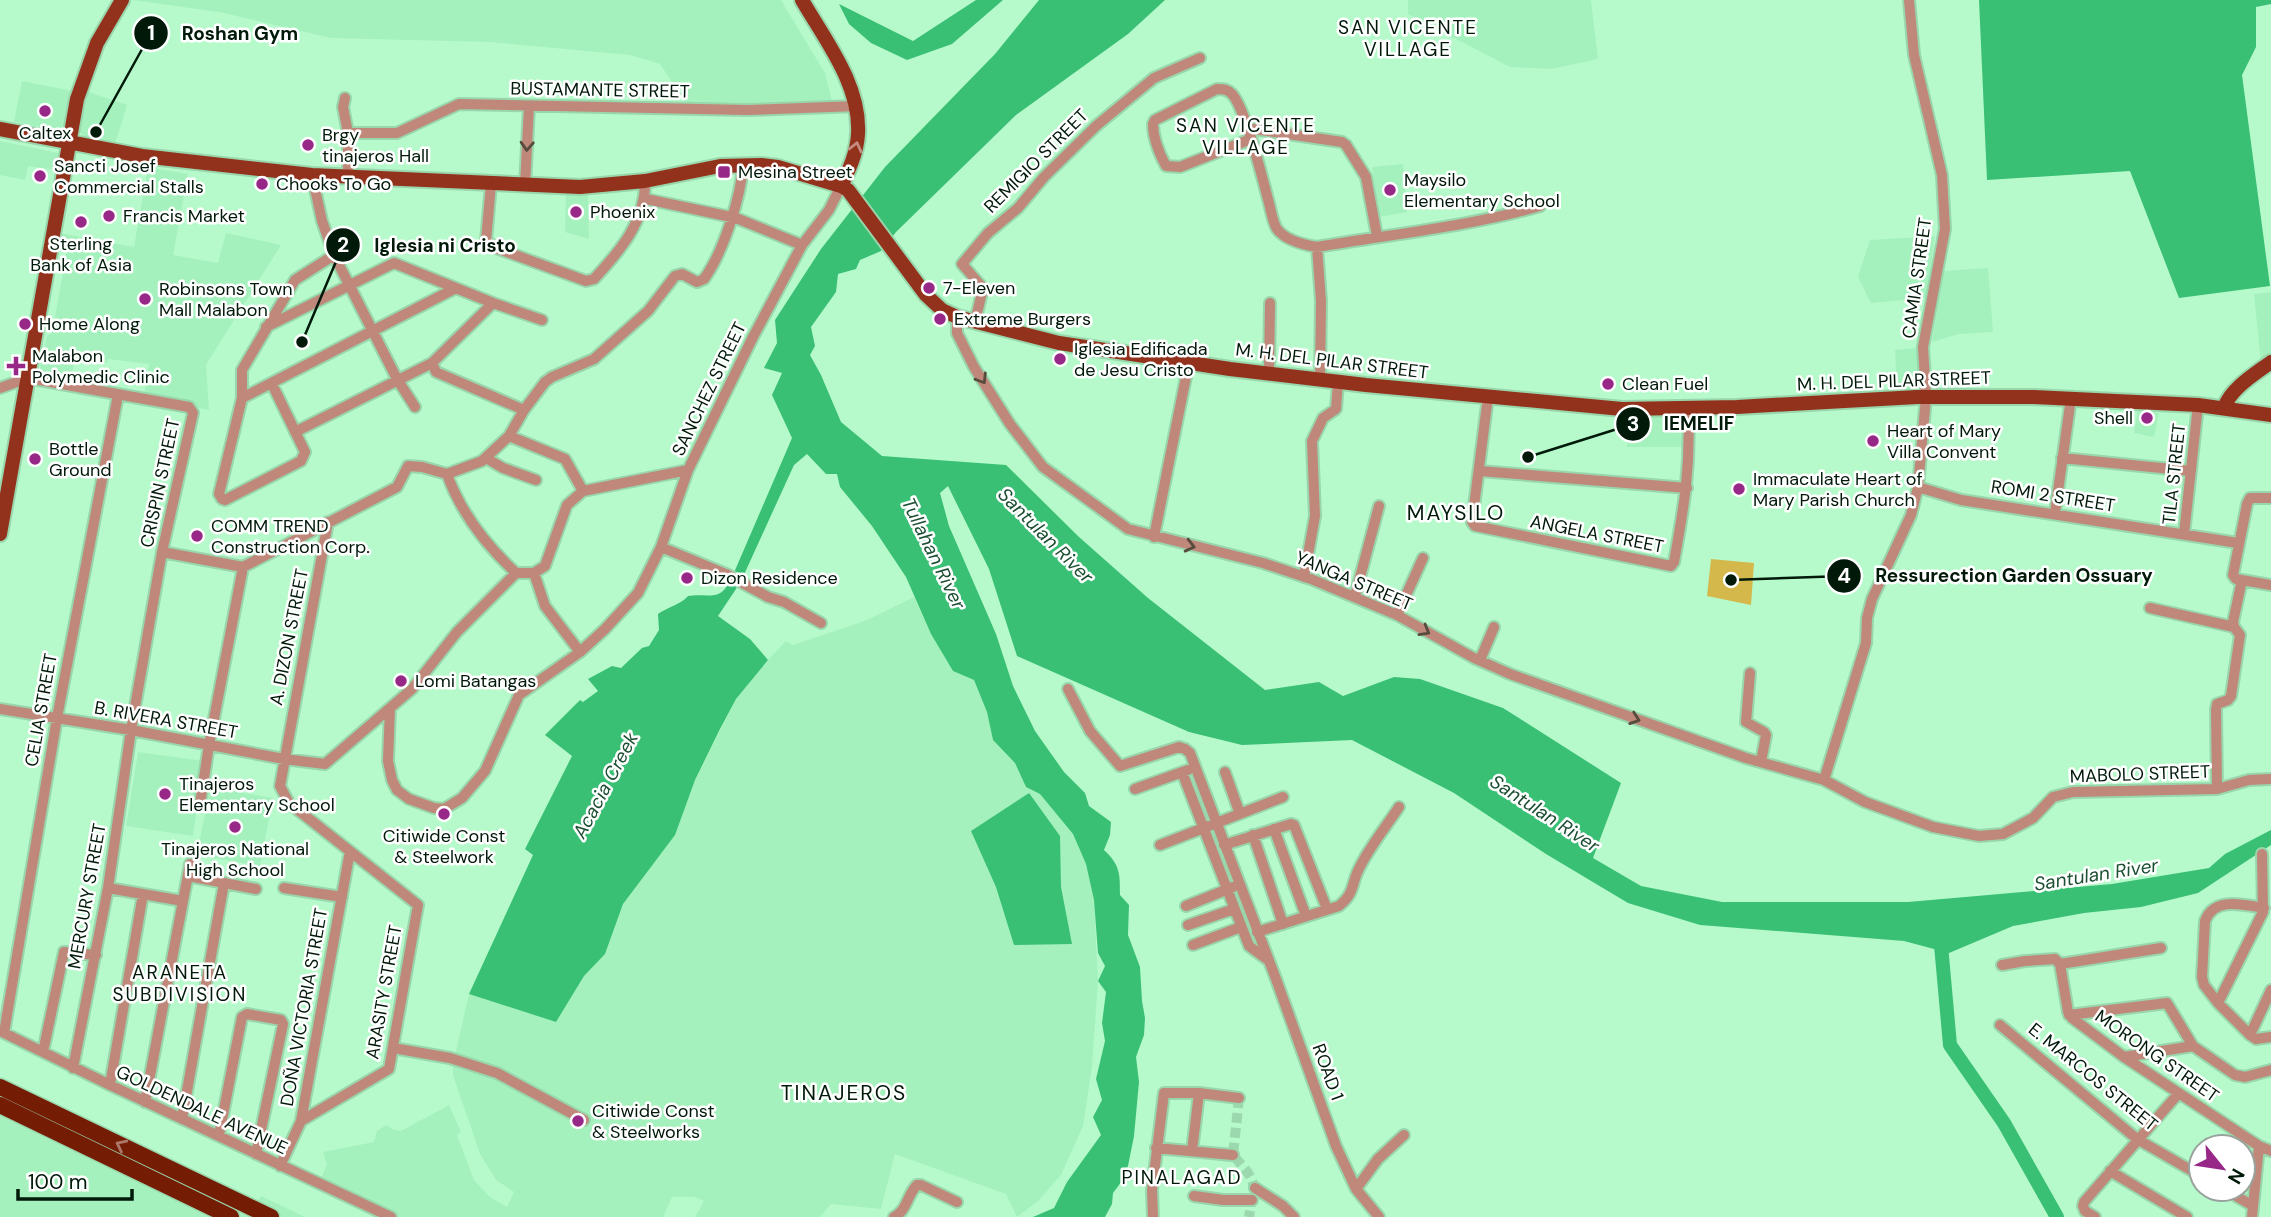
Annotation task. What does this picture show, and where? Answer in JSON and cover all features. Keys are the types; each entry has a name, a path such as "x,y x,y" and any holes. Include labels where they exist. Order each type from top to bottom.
{"highway":[{"path":"0,1087 271,1217"},
{"path":"0,1105 231,1217"}],"main road":[{"path":"0,534 77,99 97,43 122,0"},
{"path":"802,0 842,69 857,106 859,136 851,165 841,186"},
{"name":"M. H. DEL PILAR STREET","path":"0,129 142,156 312,175 524,186 580,187 645,181 720,166 778,167 841,186 857,200 891,250 933,302 957,317 1059,343 1320,380 1622,409 1688,409 1926,397 2071,398 2198,405 2271,415"},
{"path":"2224,408 2227,400 2250,377 2271,362"}],"street":[{"name":"CAMIA STREET","path":"1824,780 1866,643 1867,618 1872,599 1912,515 1918,487 1926,397 1923,347 1945,229 1942,175 1914,55 1909,0"},
{"name":"REMIGIO STREET","path":"975,322 983,288 962,264 980,241 1018,208 1044,177 1109,114 1154,78 1200,58"},
{"path":"1251,139 1180,167 1166,166 1154,136 1153,124 1155,120 1217,89 1227,90 1234,96 1251,139 1276,229 1284,236 1306,245 1317,247 1496,219 1540,206"},
{"path":"345,98 343,107 348,132 348,177"},
{"name":"BUSTAMANTE STREET","path":"348,132 397,133 458,104 747,110 857,106"},
{"path":"524,186 529,106"},
{"path":"1247,128 1342,142 1346,145 1366,177 1377,236"},
{"path":"162,552 243,567 397,487 408,466 447,474 486,458 509,436 524,410 552,376 594,359 648,311 675,276 682,274 697,282 704,279 733,217 739,197 743,165"},
{"path":"312,175 322,221 334,255 397,379 415,407"},
{"path":"491,184 486,241 496,248 586,281 594,279 634,229 646,199 645,181"},
{"name":"SANCHEZ STREET","path":"583,491 688,470 802,245 829,210 841,186"},
{"path":"646,199 733,217 802,245"},
{"path":"1317,247 1321,300 1320,380"},
{"path":"272,384 305,457 243,491 222,499 219,494 242,398 242,370 295,280 334,255"},
{"path":"266,327 394,263 542,320"},
{"path":"242,398 456,288"},
{"path":"295,432 432,363 493,303"},
{"path":"1269,373 1270,303"},
{"name":"YANGA STREET","path":"957,317 957,332 974,367 1010,424 1043,467 1128,529 1263,563 1304,577 1397,615 1479,660 1576,698 1761,762 1824,780"},
{"path":"1154,537 1189,362"},
{"path":"432,363 436,372 524,410"},
{"path":"0,388 28,378"},
{"name":"CRISPIN STREET","path":"28,378 189,407 193,413 162,552 131,730"},
{"path":"1304,577 1315,516 1312,441 1323,418 1336,408 1338,382"},
{"name":"CELIA STREET","path":"2,1032 57,718 118,395"},
{"name":"ANGELA STREET","path":"1488,397 1472,522 1475,526 1671,566 1674,562 1687,488"},
{"path":"2055,513 2071,398"},
{"name":"TILA STREET","path":"2198,405 2184,534 2238,542"},
{"path":"1480,471 1687,488 1690,450 1688,409"},
{"path":"447,474 452,488 499,557 516,573 534,573 545,566 549,559 567,505 583,491 565,459 509,436"},
{"path":"486,458 503,468 536,480"},
{"path":"2062,458 2191,471"},
{"path":"516,573 457,632 412,689 390,708 389,770 395,786 404,796 422,805 444,809 463,798 490,762 519,695 580,652 638,593 661,547 688,470"},
{"name":"ROMI 2 STREET","path":"1918,487 1961,500 2184,534"},
{"path":"2271,498 2250,498 2248,501 2233,575 2236,579 2271,585"},
{"path":"1355,597 1379,506"},
{"name":"A. DIZON STREET","path":"284,759 328,522"},
{"path":"661,547 726,574 821,623"},
{"path":"1397,615 1423,558"},
{"path":"200,804 243,567"},
{"path":"534,573 545,606 580,652"},
{"path":"2234,627 2242,580"},
{"path":"2150,608 2234,627 2240,635 2231,696 2217,704 2216,710 2217,789"},
{"path":"1479,660 1494,627"},
{"path":"1750,673 1746,722 1766,735 1761,762"},
{"path":"1068,689 1090,731 1120,766 1182,747 1190,753 1194,768 1135,789"},
{"name":"B. RIVERA STREET","path":"0,709 325,764 390,708"},
{"name":"MERCURY STREET","path":"73,1068 108,888 131,730"},
{"name":"ARASITY STREET","path":"284,759 280,786 285,797 418,905 389,1069 301,1121"},
{"name":"ROAD 1","path":"1194,768 1336,1146 1356,1189 1379,1217"},
{"path":"1182,772 1249,946 1268,960"},
{"path":"1225,772 1240,814"},
{"name":"MABOLO STREET","path":"1824,780 1865,802 1933,827 1979,836 2003,834 2033,818 2053,797 2073,792 2217,789 2249,780 2271,779"},
{"path":"1160,845 1283,797"},
{"path":"1257,932 1339,905 1348,898 1357,872 1399,807"},
{"path":"1224,845 1291,824 1297,827 1327,909"},
{"path":"1274,829 1306,916"},
{"path":"1253,835 1283,924"},
{"name":"DOÑA VICTORIA STREET","path":"280,1166 301,1121 351,851"},
{"path":"2218,1003 2264,908 2262,855"},
{"path":"145,1102 190,864"},
{"path":"188,876 256,889"},
{"path":"182,1119 224,883"},
{"path":"1186,906 1238,885"},
{"path":"108,888 183,901"},
{"path":"284,888 342,897"},
{"path":"110,1086 143,894"},
{"path":"2264,908 2228,903 2206,916 2202,977 2218,1003 2249,1035 2256,1039 2271,1037"},
{"path":"1188,925 1234,908"},
{"path":"1193,945 1241,927"},
{"path":"2003,965 2055,959 2060,964 2161,948"},
{"path":"43,1052 64,952 96,955"},
{"name":"MORONG STREET","path":"2060,964 2069,1015 2178,1094 2271,1151"},
{"path":"2249,1035 2271,990"},
{"path":"2069,1015 2167,1003 2193,1046 2240,1078 2271,1070"},
{"path":"219,1135 243,1014 282,1021 256,1154"},
{"name":"E. MARCOS STREET","path":"2000,1025 2137,1139 2187,1167"},
{"name":"GOLDENDALE AVENUE","path":"2,1032 110,1086 391,1217"},
{"path":"2124,1057 2193,1046"},
{"path":"399,1049 450,1058 497,1073 583,1120"},
{"path":"1153,1217 1152,1190 1164,1093 1199,1093 1239,1098"},
{"path":"1192,1151 1199,1093"},
{"path":"2095,1217 2085,1211 2083,1206 2137,1139 2178,1094"},
{"path":"1356,1189 1378,1159 1404,1135"},
{"path":"2252,1211 2259,1146"},
{"path":"1156,1148 1233,1155"},
{"path":"2110,1171 2187,1217"},
{"path":"894,1217 903,1211 917,1185 957,1202"},
{"path":"1194,1196 1223,1200 1253,1194 1283,1206 1294,1217"}],"shaded area":[{"path":"132,0 781,0 825,73 832,101 688,106 660,64 630,55 490,42 331,38 219,12"},
{"path":"1408,0 1591,0 1598,59 1552,69 1510,67 1408,14"},
{"path":"22,81 72,91 65,123 61,128 14,122"},
{"path":"86,91 127,105 115,144 86,138 76,129"},
{"path":"0,141 58,153 61,155 61,171 28,166 25,180 0,175"},
{"name":"Maysilo Elementary School","path":"1403,164 1407,212 1379,217 1372,167"},
{"path":"148,167 188,174 173,255 218,263 226,233 281,245 206,365 209,410 144,397 149,364 108,359 107,363 75,358 70,384 38,378 47,336 52,333 67,251 58,246 60,233 134,247"},
{"path":"566,194 588,194 589,239 565,232"},
{"path":"1935,236 1926,298 1871,303 1858,277 1870,240"},
{"path":"1988,268 1993,332 1959,334 1932,342 1943,271"},
{"path":"2271,292 2271,357 2261,364 2254,294"},
{"path":"1917,348 1920,388 1897,390 1895,350"},
{"name":"Shell","path":"2138,409 2159,413 2154,437 2134,433"},
{"path":"1628,413 1685,413 1686,447 1627,447"},
{"path":"1711,559 1754,563 1751,605 1707,596"},
{"path":"914,597 931,634 953,671 974,680 987,712 993,740 1015,763 1026,787 1040,794 1073,834 1086,864 1094,900 1098,981 1092,1067 1083,1126 1061,1175 1038,1201 1017,1217 1006,1194 895,1154 881,1209 831,1204 820,1217 695,1217 704,1201 695,1197 672,1197 663,1217 400,1217 320,1180 327,1165 323,1152 374,1142 377,1131 386,1125 401,1131 449,1105 461,1132 457,1135 474,1180 490,1197 507,1207 514,1192 496,1180 480,1154 453,1075 453,1064 469,994 556,1022 584,976 605,954 623,904 640,879 695,780 736,699 768,660 786,641 793,645 867,620"},
{"name":"Tinajeros Elementary School","path":"138,752 204,761 193,836 126,826"},
{"name":"Tinajeros National High School","path":"210,787 273,798 260,866 197,855"},
{"path":"0,1078 257,1202 261,1196 305,1217 0,1217"}],"water":[{"path":"976,0 1003,0 952,44 907,60 871,43 849,24 839,4 913,41"},
{"path":"1039,0 1165,0 1128,34 1016,115 896,232 881,251 860,260 856,269 838,274 836,292 811,327 815,346 810,355 841,422 882,456 1006,465 1079,537 1148,598 1265,690 1319,682 1343,696 1394,677 1420,679 1503,708 1621,783 1593,858 1641,886 1722,902 1908,902 2112,884 2209,868 2225,854 2271,830 2271,845 2198,893 2141,907 2084,913 2013,926 1949,953 1904,941 1700,925 1628,903 1546,854 1454,793 1352,740 1242,745 1189,732 1017,656 989,569 948,486 940,493 949,526 996,634 1013,686 1035,731 1064,772 1085,793 1089,806 1111,822 1110,835 1104,850 1116,865 1120,895 1129,905 1128,935 1140,967 1144,1035 1136,1057 1139,1082 1134,1136 1122,1181 1113,1193 1112,1204 1105,1217 1033,1217 1054,1208 1067,1182 1101,1135 1093,1117 1102,1100 1096,1079 1105,1041 1102,1023 1106,992 1098,981 1105,966 1098,953 1094,900 1086,864 1073,834 1040,794 1026,787 1015,763 993,740 987,712 974,680 953,671 931,634 906,577 872,526 840,487 837,474 826,474 807,454 794,465 742,579 733,575 792,438 772,395 782,373 764,368 777,343 775,320 821,249 885,167 995,54"},
{"path":"1979,0 2271,0 2271,4 2256,7 2256,47 2242,75 2270,286 2179,298 2130,171 1987,180"},
{"name":"Acacia Creek","path":"731,578 740,583 718,616 750,639 768,660 736,699 695,780 675,835 623,904 605,954 584,976 556,1022 469,994 533,855 525,849 572,756 545,735 580,700 583,702 598,691 588,679 612,666 621,668 642,648 649,646 659,630 658,614 688,596 718,594"},
{"path":"1029,793 1060,836 1061,887 1072,944 1014,945 996,887 971,831"}],"waterway":[{"path":"1940,934 1950,1045 2004,1123 2057,1217"}],"tunnel":[{"path":"1239,1098 1233,1155 1253,1183 1249,1217"}],"place":[{"name":"Caltex","path":"45,111"},
{"name":"Roshan Gym","path":"96,132"},
{"name":"Brgy tinajeros Hall","path":"308,145"},
{"name":"Mesina Street","path":"724,172"},
{"name":"Sancti Josef Commercial Stalls","path":"40,176"},
{"name":"Chooks To Go","path":"262,184"},
{"name":"Maysilo Elementary School","path":"1390,190"},
{"name":"Phoenix","path":"576,212"},
{"name":"Francis Market","path":"109,216"},
{"name":"Sterling Bank of Asia","path":"81,222"},
{"name":"7-Eleven","path":"929,288"},
{"name":"Robinsons Town Mall Malabon","path":"145,299"},
{"name":"Extreme Burgers","path":"940,319"},
{"name":"Home Along","path":"25,324"},
{"name":"Iglesia ni Cristo","path":"302,342"},
{"name":"Iglesia Edificada de Jesu Cristo","path":"1060,359"},
{"name":"Malabon Polymedic Clinic","path":"16,366"},
{"name":"Clean Fuel","path":"1608,384"},
{"name":"Shell","path":"2147,418"},
{"name":"Heart of Mary Villa Convent","path":"1873,441"},
{"name":"IEMELIF","path":"1528,457"},
{"name":"Bottle Ground","path":"35,459"},
{"name":"Immaculate Heart of Mary Parish Church","path":"1739,489"},
{"name":"COMM TREND Construction Corp.","path":"197,536"},
{"name":"Dizon Residence","path":"687,578"},
{"name":"Ressurection Garden Ossuary","path":"1731,580"},
{"name":"Lomi Batangas","path":"401,681"},
{"name":"Tinajeros Elementary School","path":"165,794"},
{"name":"Citiwide Const & Steelwork","path":"444,814"},
{"name":"Tinajeros National High School","path":"235,827"},
{"name":"Citiwide Const & Steelworks","path":"578,1121"}],"district":[{"name":"SAN VICENTE VILLAGE","path":"1408,38"},
{"name":"SAN VICENTE VILLAGE","path":"1246,136"},
{"name":"MAYSILO","path":"1456,513"},
{"name":"ARANETA SUBDIVISION","path":"180,983"},
{"name":"TINAJEROS","path":"844,1093"},
{"name":"PINALAGAD","path":"1182,1177"}],"water label":[{"name":"Santulan River","path":"1046,535"},
{"name":"Tullahan River","path":"934,553"},
{"name":"Santulan River","path":"1545,813"},
{"name":"Santulan River","path":"2096,874"}]}
